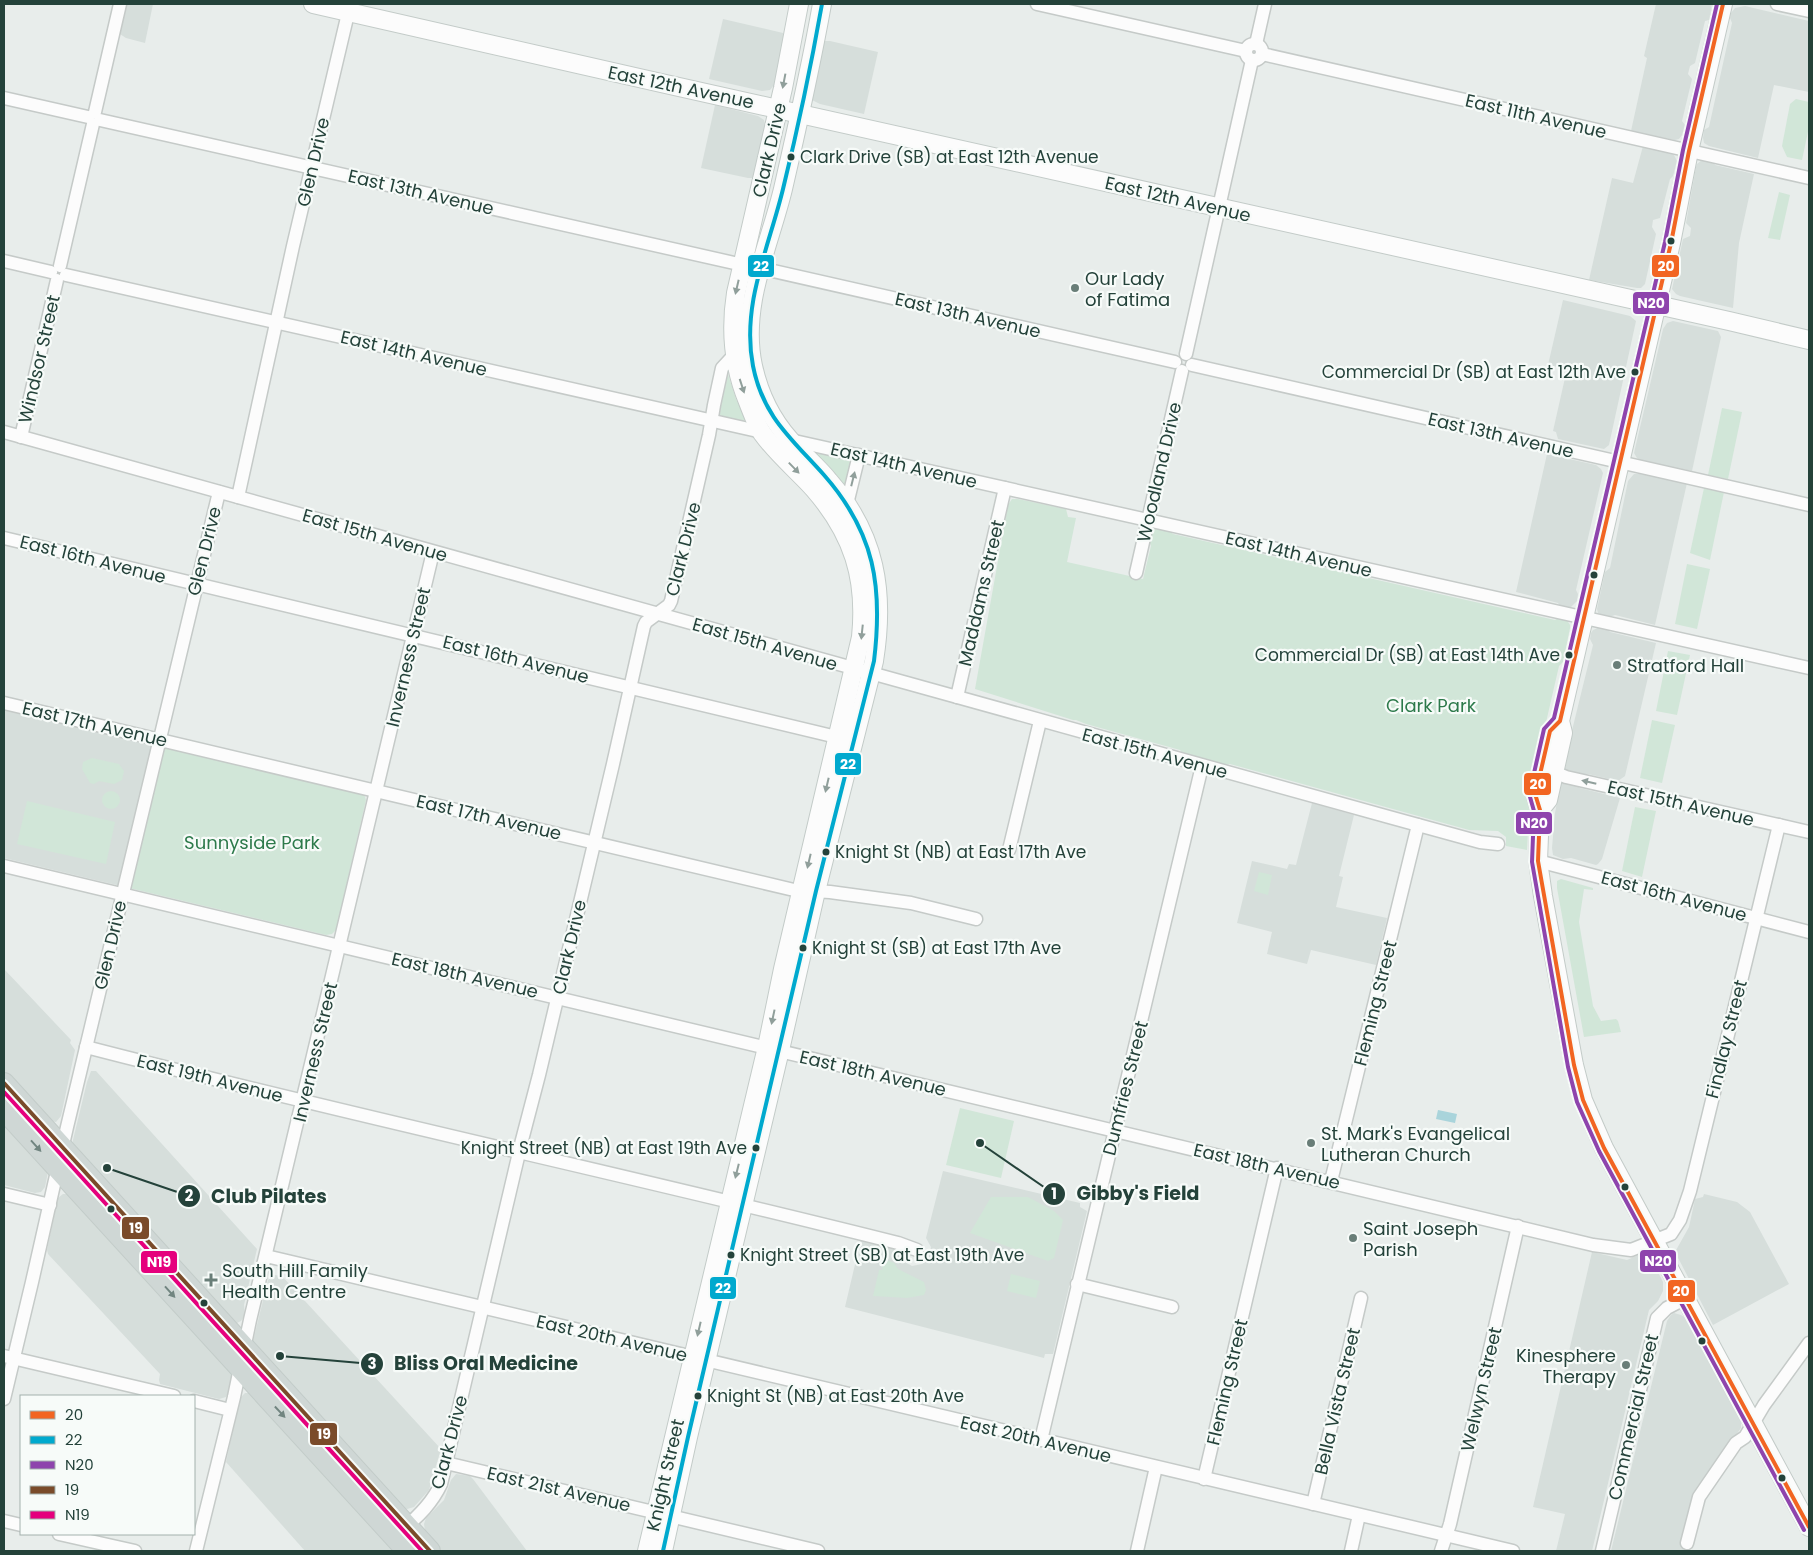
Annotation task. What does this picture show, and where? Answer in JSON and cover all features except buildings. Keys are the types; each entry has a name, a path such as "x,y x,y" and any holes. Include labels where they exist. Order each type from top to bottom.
{"main road":[{"path":"4,1083 244,1347 403,1538"},
{"path":"4,1110 240,1368 403,1538 430,1551"}],"street":[{"name":"Windsor Street","path":"21,437 120,4"},
{"name":"East 12th Avenue","path":"313,4 349,8 778,109 1809,340"},
{"name":"Clark Drive","path":"790,440 770,412 753,366 750,324 752,266 778,109 799,4"},
{"name":"Clark Drive","path":"762,432 743,392 734,355 733,310 782,191 822,4"},
{"name":"East 11th Avenue","path":"1037,4 1809,178"},
{"name":"Woodland Drive","path":"1136,573 1265,4"},
{"path":"1540,810 1548,800 1563,733 1560,721 1671,242 1722,4"},
{"path":"1777,4 1809,11"},
{"name":"Glen Drive","path":"238,497 349,8"},
{"name":"East 13th Avenue","path":"4,98 1809,505"},
{"name":"East 14th Avenue","path":"4,261 762,432"},
{"name":"Clark Drive","path":"403,1538 435,1497 441,1484 646,622 669,605 712,421 722,368 734,355"},
{"name":"East 15th Avenue","path":"4,432 1202,766 1480,842 1498,844"},
{"name":"Knight Street","path":"762,432 824,502 850,545 856,560 862,595 863,618 860,645 862,672"},
{"name":"East 14th Avenue","path":"790,440 1809,668"},
{"name":"Knight Street","path":"647,1551 663,1514 862,672 877,639 879,619 876,576 864,537 847,504 829,480 790,440"},
{"path":"847,504 859,455"},
{"name":"Maddams Street","path":"957,697 1005,488"},
{"name":"Glen Drive","path":"4,1399 9,1357 50,1205 62,1147 219,492"},
{"name":"East 16th Avenue","path":"4,538 846,739"},
{"name":"Inverness Street","path":"196,1551 433,552"},
{"name":"East 17th Avenue","path":"4,703 809,891 911,903 976,919"},
{"path":"1009,850 1040,721"},
{"path":"1560,721 1550,731 1536,797 1540,810 1538,861 1574,1065 1583,1100 1604,1148 1808,1522"},
{"name":"Dumfries Street","path":"1041,1440 1202,766"},
{"name":"East 15th Avenue","path":"1554,772 1566,777 1809,832"},
{"name":"Fleming Street","path":"1331,1181 1418,825"},
{"name":"Findlay Street","path":"1655,1241 1671,1234 1676,1228 1690,1191 1779,825"},
{"name":"East 16th Avenue","path":"1538,861 1809,932"},
{"name":"East 18th Avenue","path":"4,866 1593,1244 1626,1250 1636,1249 1655,1241"},
{"name":"East 19th Avenue","path":"86,1047 737,1203 898,1243 917,1250"},
{"name":"Fleming Street","path":"1204,1479 1277,1168"},
{"path":"4,1194 50,1205"},
{"name":"Welwyn Street","path":"1441,1551 1518,1226"},
{"name":"East 20th Avenue","path":"266,1256 1156,1468 1514,1551"},
{"path":"1077,1284 1172,1307"},
{"name":"Bella Vista Street","path":"1313,1504 1361,1298"},
{"name":"Commercial Street","path":"1602,1551 1656,1318 1668,1308 1686,1298"},
{"path":"1687,1544 1699,1496 1736,1444 1745,1437 1764,1405 1809,1343"},
{"path":"9,1357 170,1395"},
{"path":"195,1401 230,1410"},
{"name":"East 21st Avenue","path":"446,1463 818,1551"},
{"path":"1136,1551 1156,1468"},
{"name":"Knight Street","path":"663,1514 663,1551"},
{"path":"1351,1551 1360,1515"},
{"path":"4,1521 20,1525"},
{"path":"63,1535 135,1551"}],"shaded area":[{"path":"126,4 153,4 145,43 126,38 120,34"},
{"path":"1656,4 1712,4 1709,20 1705,21 1695,63 1690,66 1688,74 1692,79 1682,121 1685,125 1682,135 1679,139 1675,140 1631,131 1647,58 1644,56"},
{"path":"1745,6 1809,21 1809,92 1774,85 1758,158 1709,146 1704,143 1703,138 1704,130 1709,127 1732,23 1731,13 1735,8"},
{"path":"723,19 783,33 774,85 770,90 762,91 709,79"},
{"path":"825,41 878,52 864,114 820,104 812,100 811,96 822,42"},
{"path":"715,105 758,116 764,120 765,124 753,178 701,168"},
{"path":"1643,146 1670,153 1674,155 1677,161 1673,176 1670,179 1660,218 1653,220 1652,227 1656,234 1645,284 1641,288 1637,288 1589,280 1612,178 1633,183"},
{"path":"1702,160 1713,161 1715,165 1754,174 1739,243 1733,308 1680,296 1672,289 1683,239 1690,236 1691,228 1686,223 1696,167"},
{"path":"1563,300 1630,316 1636,321 1609,445 1604,449 1558,439 1556,432 1553,431 1567,369 1548,365"},
{"path":"1673,321 1718,331 1721,337 1692,471 1642,461 1634,453 1663,329 1667,323"},
{"path":"1547,454 1596,465 1603,473 1576,590 1578,594 1577,601 1570,608 1516,592"},
{"path":"1634,474 1687,483 1655,625 1615,615 1609,617 1598,613 1597,609 1605,572 1610,568 1628,481"},
{"path":"1600,627 1607,628 1610,632 1656,643 1625,776 1618,781 1588,774 1581,776 1564,770 1563,767 1593,645 1590,639 1591,633"},
{"path":"4,708 156,744 125,887 4,858"},
{"path":"1561,781 1574,783 1580,788 1620,798 1602,859 1596,865 1571,858 1563,859 1553,855 1555,813"},
{"path":"1312,803 1354,815 1339,876 1343,877 1336,907 1387,918 1376,965 1311,950 1307,964 1267,954 1272,932 1237,923 1252,861 1287,869 1289,864 1296,865"},
{"path":"4,969 71,1040 70,1043 75,1050 61,1116 56,1122 50,1121 4,1071"},
{"path":"91,1071 96,1071 257,1249 244,1305 245,1315 241,1321 237,1323 234,1321 72,1144"},
{"path":"4,1121 48,1172 45,1187 41,1192 35,1193 4,1185"},
{"path":"943,1171 1080,1203 1080,1207 1087,1211 1053,1354 1045,1354 1044,1358 845,1307 861,1239 893,1247 903,1261 912,1266 922,1264 929,1257 931,1247 926,1238"},
{"path":"63,1194 69,1194 233,1374 226,1397 219,1399 160,1384 160,1374 48,1254 47,1250 58,1198"},
{"path":"1704,1194 1737,1202 1750,1212 1789,1284 1713,1325 1675,1252 1689,1227 1695,1199 1703,1197"},
{"path":"1592,1252 1627,1260 1641,1254 1647,1255 1651,1258 1663,1282 1663,1291 1658,1301 1649,1310 1592,1551 1556,1551 1565,1514 1533,1507"},
{"path":"274,1275 282,1276 441,1449 429,1490 414,1507 403,1508 253,1341 268,1280"},
{"path":"1674,1313 1684,1317 1741,1422 1741,1428 1703,1481 1685,1551 1611,1551 1667,1321"},
{"path":"245,1393 251,1393 395,1551 305,1551 226,1462 240,1398"},
{"path":"456,1474 470,1476 473,1479 527,1551 440,1551 425,1531 424,1524 426,1518 444,1500 451,1480"}],"green space":[{"path":"1796,99 1809,102 1809,127 1802,160 1787,157 1782,146 1790,104"},
{"path":"1779,192 1790,195 1780,240 1768,238"},
{"path":"728,374 736,399 745,418 744,422 719,415"},
{"path":"1722,408 1742,412 1728,479 1708,475"},
{"path":"814,451 849,459 851,469 846,487 813,453"},
{"path":"1704,488 1724,492 1710,560 1690,553"},
{"name":"Clark Park","path":"1012,499 1066,509 1068,517 1076,518 1067,562 1143,579 1151,546 1150,533 1155,528 1168,529 1173,534 1555,620 1558,618 1567,620 1570,628 1563,662 1559,666 1530,792 1527,850 1506,846 1506,837 1498,831 1469,830 1230,764 1225,765 1183,754 1180,750 1086,724 975,689 1008,505"},
{"path":"1687,564 1710,569 1697,629 1675,624"},
{"path":"1668,651 1690,655 1677,715 1656,711"},
{"path":"1652,720 1675,725 1662,783 1640,778"},
{"name":"Sunnyside Park","path":"156,744 364,794 366,800 336,930 332,934 326,935 125,887"},
{"path":"92,758 119,764 124,771 122,780 114,784 99,781 94,784 90,783 82,769 83,762"},
{"path":"107,791 115,791 120,796 118,807 107,809 102,804 102,796"},
{"path":"27,801 115,822 106,864 17,844"},
{"path":"1635,807 1656,811 1642,877 1622,871"},
{"path":"1259,872 1272,875 1268,895 1254,891"},
{"path":"1561,879 1593,888 1593,890 1584,889 1579,922 1593,1006 1601,1021 1616,1019 1621,1032 1584,1037 1557,888 1557,881"},
{"path":"960,1108 1014,1121 1001,1178 946,1165"},
{"path":"991,1197 1028,1197 1054,1211 1063,1220 1054,1258 1048,1261 970,1233"},
{"path":"884,1259 894,1263 898,1269 924,1282 926,1290 924,1295 907,1298 873,1296 879,1270 882,1270"},
{"path":"1011,1274 1040,1281 1036,1298 1007,1291"}],"water":[{"path":"1438,1110 1457,1114 1455,1123 1436,1119"}],"transit line":[{"name":"22","path":"663,1551 816,891 874,661 877,634 876,585 865,540 855,518 841,497 771,413 758,384 750,343 751,321 758,276 789,166 822,4"},
{"name":"N20","path":"1717,4 1683,150 1665,242 1554,718 1544,729 1532,782 1530,797 1534,811 1532,862 1568,1067 1577,1102 1599,1151 1804,1530"},
{"name":"20","path":"1723,4 1689,151 1671,243 1560,721 1550,731 1538,783 1536,797 1540,810 1538,861 1574,1065 1583,1100 1604,1148 1809,1527"},
{"name":"19","path":"4,1083 430,1551"},
{"name":"N19","path":"4,1092 422,1551"}],"place":[{"name":"Clark Drive (SB) at East 12th Avenue","path":"791,157"},
{"name":"Our Lady of Fatima","path":"1075,288"},
{"name":"Commercial Dr (SB) at East 12th Ave","path":"1635,372"},
{"name":"Commercial Dr (SB) at East 14th Ave","path":"1569,655"},
{"name":"Stratford Hall","path":"1617,665"},
{"name":"Knight St (NB) at East 17th Ave","path":"826,852"},
{"name":"Knight St (SB) at East 17th Ave","path":"803,948"},
{"name":"Gibby's Field","path":"980,1143"},
{"name":"St. Mark's Evangelical Lutheran Church","path":"1311,1143"},
{"name":"Knight Street (NB) at East 19th Ave","path":"756,1148"},
{"name":"Club Pilates","path":"107,1168"},
{"name":"Saint Joseph Parish","path":"1353,1238"},
{"name":"Knight Street (SB) at East 19th Ave","path":"731,1255"},
{"name":"South Hill Family Health Centre","path":"211,1280"},
{"name":"Bliss Oral Medicine","path":"280,1356"},
{"name":"Kinesphere Therapy","path":"1626,1365"},
{"name":"Knight St (NB) at East 20th Ave","path":"698,1396"}]}
